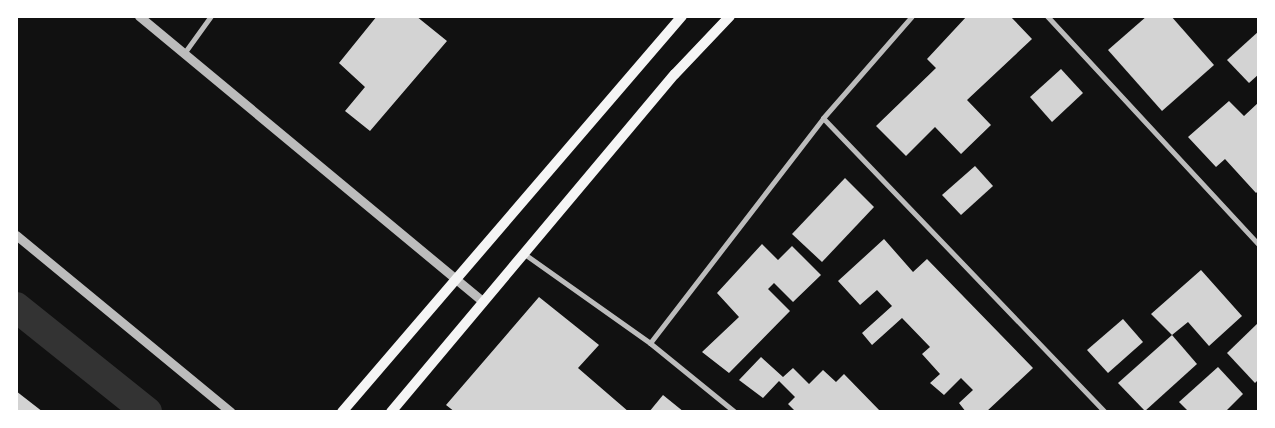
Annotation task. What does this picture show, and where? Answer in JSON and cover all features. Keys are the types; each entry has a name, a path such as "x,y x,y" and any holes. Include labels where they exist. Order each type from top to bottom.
{"main road":[{"path":"342,412 682,16"},
{"path":"391,412 675,74 730,16"}],"street":[{"path":"139,16 484,302"},
{"path":"184,52 211,16"},
{"path":"650,343 823,118 912,16"},
{"path":"1047,16 1259,246"},
{"path":"823,118 1105,412"},
{"path":"16,235 231,412"},
{"path":"523,253 650,343 735,412"}],"building":[{"path":"377,16 416,16 447,41 370,131 345,111 365,87 339,63"},
{"path":"967,16 1010,16 1032,39 967,100 991,125 961,154 935,127 906,156 876,126 936,68 927,59"},
{"path":"1147,16 1171,16 1214,65 1162,111 1108,50"},
{"path":"1259,31 1259,74 1249,83 1227,60"},
{"path":"1061,69 1083,93 1052,122 1030,97"},
{"path":"1229,101 1244,116 1259,102 1259,190 1256,193 1225,159 1216,167 1188,137"},
{"path":"975,166 993,186 961,215 942,195"},
{"path":"845,178 874,207 822,262 792,234"},
{"path":"884,239 913,272 927,259 1033,368 986,412 966,412 959,403 973,390 961,378 944,395 930,383 940,374 922,354 930,347 902,318 872,345 862,333 892,306 877,290 860,305 838,281"},
{"path":"762,244 778,260 792,246 821,275 793,302 774,283 768,289 790,311 729,373 702,352 739,317 717,293"},
{"path":"1201,270 1242,316 1209,346 1188,322 1172,335 1151,314"},
{"path":"539,297 599,345 578,368 629,412 455,412 446,405"},
{"path":"1123,319 1143,342 1108,373 1087,350"},
{"path":"1259,322 1259,379 1255,383 1227,353"},
{"path":"1172,335 1197,364 1145,411 1118,383"},
{"path":"761,357 783,377 793,368 809,384 823,370 836,382 844,374 881,412 796,412 788,404 795,397 779,381 763,398 739,380"},
{"path":"1218,367 1243,394 1225,412 1189,412 1179,402"},
{"path":"16,391 43,412 16,412"},
{"path":"663,395 684,412 649,412"}],"waterway":[{"path":"16,307 147,412"}]}
